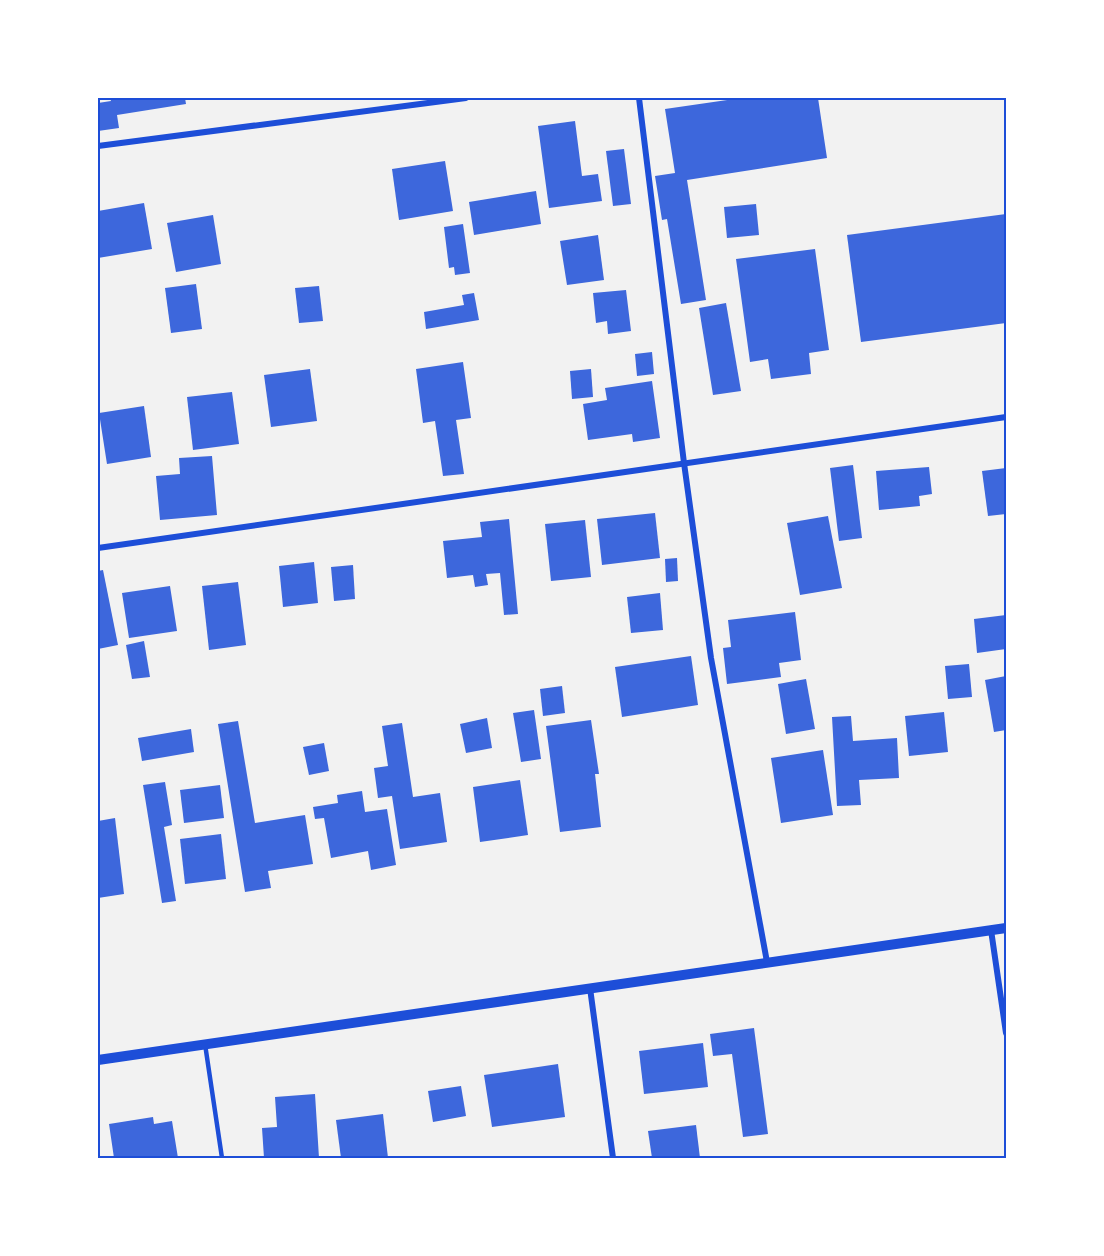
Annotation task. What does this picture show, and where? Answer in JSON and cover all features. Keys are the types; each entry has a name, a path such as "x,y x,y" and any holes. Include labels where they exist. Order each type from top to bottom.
{"street":[{"path":"98,146 466,98"},
{"path":"639,98 684,463 711,658 767,962"},
{"path":"98,548 1006,417"},
{"path":"98,1060 1006,928"},
{"path":"991,930 1006,1033"},
{"path":"590,988 613,1158"}],"lane":[{"path":"205,1044 222,1158"}],"building":[{"path":"110,98 185,98 186,104 117,115 119,128 98,131 98,103 111,101"},
{"path":"741,98 818,98 827,158 687,180 706,300 681,304 667,219 662,220 655,176 675,173 665,109"},
{"path":"575,121 582,176 598,174 602,201 549,208 538,126"},
{"path":"624,149 631,204 613,206 606,151"},
{"path":"445,161 453,211 399,220 392,169"},
{"path":"536,191 541,224 474,235 469,202"},
{"path":"144,203 152,249 98,258 98,211"},
{"path":"756,204 759,235 727,238 724,207"},
{"path":"1006,214 1006,323 861,342 847,235"},
{"path":"213,215 221,264 176,272 167,223"},
{"path":"463,224 470,273 455,275 454,267 449,268 444,227"},
{"path":"598,235 604,280 567,285 560,241"},
{"path":"815,249 829,350 809,353 811,374 771,379 768,359 750,362 736,259"},
{"path":"196,284 202,329 171,333 165,288"},
{"path":"319,286 323,321 299,323 295,288"},
{"path":"626,290 631,331 608,334 607,321 596,323 593,293"},
{"path":"474,293 479,320 426,329 424,312 464,305 462,295"},
{"path":"726,303 741,391 713,395 699,308"},
{"path":"652,352 654,374 637,376 635,354"},
{"path":"463,362 471,418 456,420 464,474 443,476 435,421 423,423 416,369"},
{"path":"310,369 317,421 271,427 264,375"},
{"path":"591,369 593,397 572,399 570,371"},
{"path":"652,381 660,438 633,442 632,434 588,440 583,404 607,400 605,388"},
{"path":"232,392 239,444 193,450 187,397"},
{"path":"144,406 151,457 107,464 99,413"},
{"path":"212,456 217,515 160,520 156,476 180,474 179,458"},
{"path":"853,465 862,538 839,541 830,468"},
{"path":"929,467 932,494 919,496 920,506 879,510 876,471"},
{"path":"1006,468 1006,514 988,516 982,471"},
{"path":"655,513 660,558 602,565 597,519"},
{"path":"828,516 842,588 800,595 787,523"},
{"path":"509,519 518,614 504,615 500,573 486,574 488,585 475,587 473,575 447,578 443,541 482,537 480,522"},
{"path":"585,520 591,577 551,581 545,524"},
{"path":"677,558 678,581 666,582 665,559"},
{"path":"314,562 318,603 283,607 279,566"},
{"path":"353,565 355,599 334,601 331,567"},
{"path":"103,570 118,645 98,649 98,571"},
{"path":"238,582 246,645 209,650 202,586"},
{"path":"170,586 177,631 129,638 122,593"},
{"path":"660,593 663,630 631,633 627,597"},
{"path":"795,612 801,660 779,663 781,677 727,684 723,648 731,647 728,620"},
{"path":"1006,615 1006,649 977,653 974,619"},
{"path":"144,641 150,677 132,679 126,645"},
{"path":"691,656 698,705 622,717 615,667"},
{"path":"969,664 972,697 948,699 945,666"},
{"path":"1006,676 1006,730 994,732 985,680"},
{"path":"806,679 815,729 786,734 778,684"},
{"path":"562,686 565,713 543,716 540,689"},
{"path":"534,710 541,759 521,762 513,713"},
{"path":"944,712 948,752 909,756 905,716"},
{"path":"851,716 853,741 897,738 899,778 859,780 861,805 837,806 832,717"},
{"path":"487,718 492,748 466,753 460,724"},
{"path":"591,720 599,774 595,774 601,827 560,832 546,726"},
{"path":"238,721 255,823 305,815 313,864 268,871 271,888 245,892 218,724"},
{"path":"402,723 413,797 440,793 447,842 400,849 392,796 378,798 374,768 388,766 382,726"},
{"path":"191,729 194,752 142,761 138,738"},
{"path":"324,743 329,771 309,775 303,747"},
{"path":"823,750 833,815 781,823 771,758"},
{"path":"520,780 528,835 480,842 473,787"},
{"path":"165,782 172,825 164,827 176,901 162,903 143,785"},
{"path":"220,785 224,818 184,823 180,790"},
{"path":"362,791 365,812 387,809 396,865 371,870 368,851 331,858 324,818 315,819 313,807 338,803 337,795"},
{"path":"115,818 124,894 98,898 98,821"},
{"path":"221,834 226,879 185,884 180,839"},
{"path":"754,1028 768,1134 743,1137 732,1054 713,1056 710,1034"},
{"path":"703,1043 708,1087 644,1094 639,1051"},
{"path":"558,1064 565,1117 492,1127 484,1075"},
{"path":"461,1086 466,1116 433,1122 428,1091"},
{"path":"315,1094 319,1158 264,1158 262,1128 277,1127 275,1097"},
{"path":"383,1114 388,1158 341,1158 336,1120"},
{"path":"153,1117 154,1124 172,1121 178,1158 114,1158 109,1124"},
{"path":"696,1125 700,1158 652,1158 648,1131"}]}
